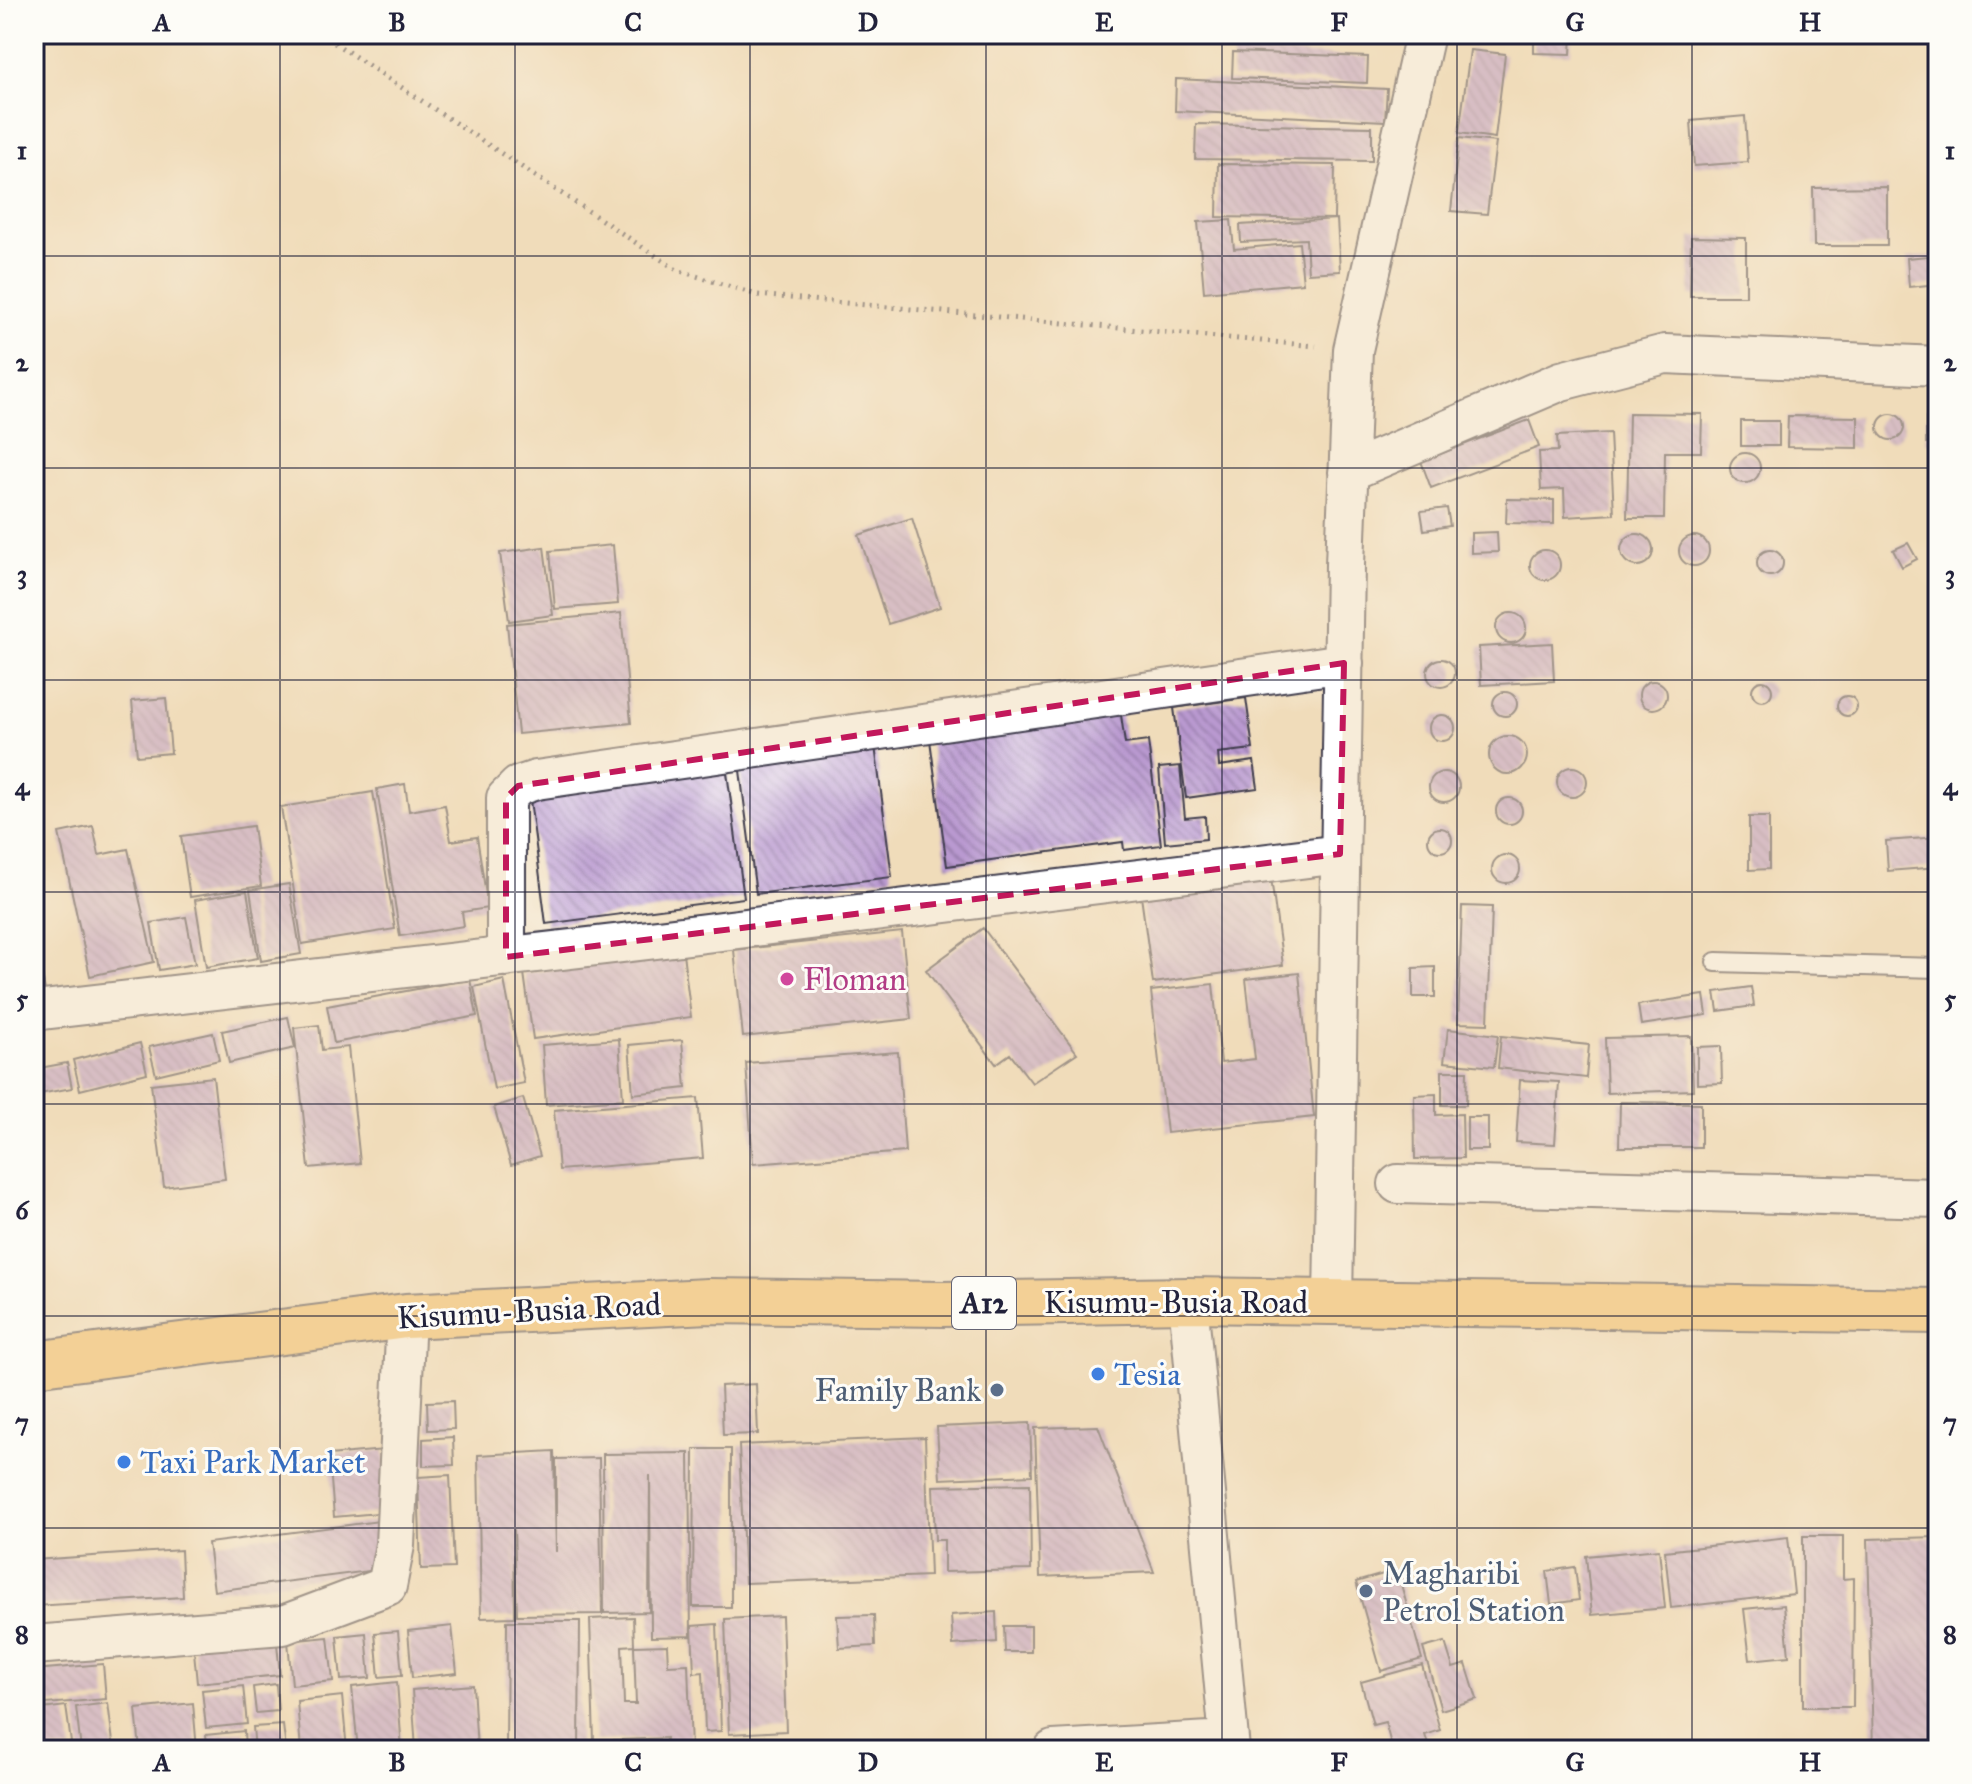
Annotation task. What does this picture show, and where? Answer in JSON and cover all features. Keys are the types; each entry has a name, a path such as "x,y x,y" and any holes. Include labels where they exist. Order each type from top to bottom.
{"highway":[{"name":"Kisumu-Busia Road","path":"34,1364 406,1316 708,1301 943,1304 1188,1300 1938,1311"}],"street":[{"path":"1333,1302 1348,472 1353,350 1425,34"},
{"path":"1348,472 1561,381 1665,354 1938,366"},
{"path":"506,957 506,798 518,786 536,780 1344,663"},
{"path":"34,1011 506,957 1340,854"},
{"path":"1398,1184 1938,1198"},
{"path":"1053,1750 1229,1745 1188,1300"},
{"path":"34,1645 283,1625 387,1586 395,1545 406,1316"}],"lane":[{"path":"1716,962 1938,968"}],"path":[{"path":"321,34 677,270 757,295 1353,350"}],"highlighted area":[{"path":"1344,663 1340,854 506,957 506,798 518,786"}],"building":[{"path":"1534,34 1572,34 1571,54 1534,53"},
{"path":"1470,50 1505,54 1495,138 1459,133"},
{"path":"1233,52 1368,57 1367,83 1232,78"},
{"path":"1176,79 1387,89 1385,121 1175,111"},
{"path":"1745,116 1748,162 1694,166 1691,121"},
{"path":"1196,124 1372,127 1372,161 1195,159"},
{"path":"1459,138 1496,142 1487,214 1451,211"},
{"path":"1218,164 1335,165 1334,219 1217,217"},
{"path":"1887,187 1887,246 1814,246 1813,188"},
{"path":"1337,219 1340,271 1308,273 1306,239 1241,242 1240,225"},
{"path":"1231,220 1234,249 1299,243 1303,283 1204,292 1198,222"},
{"path":"1691,237 1746,238 1746,296 1690,296"},
{"path":"1938,255 1938,284 1909,287 1907,258"},
{"path":"1629,413 1702,414 1701,452 1665,452 1664,518 1627,518"},
{"path":"1891,414 1900,418 1904,427 1900,436 1891,440 1882,436 1878,427 1882,418"},
{"path":"1788,416 1858,417 1858,448 1787,447"},
{"path":"1926,417 1938,417 1938,443 1926,443"},
{"path":"1529,420 1539,447 1431,488 1421,461"},
{"path":"1741,421 1779,421 1779,446 1741,446"},
{"path":"1610,433 1614,514 1565,517 1564,489 1541,490 1539,452 1558,451 1557,436"},
{"path":"1745,453 1751,454 1759,462 1759,474 1751,482 1745,483 1739,482 1731,474 1730,468 1731,462 1739,454"},
{"path":"1507,499 1554,500 1554,524 1506,523"},
{"path":"1447,508 1450,526 1424,530 1421,511"},
{"path":"912,518 940,607 888,624 859,535"},
{"path":"1497,532 1498,552 1471,553 1471,533"},
{"path":"1637,534 1648,539 1653,550 1648,561 1637,566 1626,561 1621,550 1626,539"},
{"path":"1694,536 1705,540 1709,551 1705,562 1694,566 1683,562 1679,551 1683,540"},
{"path":"1908,543 1917,559 1902,567 1893,550"},
{"path":"613,545 618,604 555,609 550,551"},
{"path":"544,547 553,615 509,621 500,553"},
{"path":"1545,550 1551,551 1559,559 1559,571 1551,579 1545,580 1539,579 1531,571 1530,565 1531,559 1539,551"},
{"path":"1770,550 1779,554 1783,563 1779,572 1770,576 1761,572 1757,563 1761,554"},
{"path":"621,613 631,723 518,734 507,624"},
{"path":"1511,613 1517,614 1525,622 1525,634 1517,642 1511,643 1505,642 1497,634 1496,628 1497,622 1505,614"},
{"path":"1552,643 1554,681 1481,685 1479,647"},
{"path":"1441,659 1451,663 1455,673 1451,683 1441,687 1431,683 1427,673 1431,663"},
{"path":"1653,681 1663,685 1667,695 1663,705 1653,709 1643,705 1639,695 1643,685"},
{"path":"1762,681 1769,684 1772,691 1769,698 1762,701 1755,698 1752,691 1755,684"},
{"path":"1505,692 1516,699 1517,704 1510,715 1505,716 1494,709 1493,704 1500,693"},
{"path":"1843,696 1851,696 1857,706 1851,716 1843,716 1837,710 1837,702"},
{"path":"166,698 171,753 137,756 132,701"},
{"path":"1246,698 1253,749 1218,753 1219,766 1254,761 1258,788 1186,798 1174,708"},
{"path":"1121,715 1125,744 1148,741 1161,845 1124,850 1123,842 947,866 930,740"},
{"path":"1442,715 1451,719 1455,728 1451,737 1442,741 1433,737 1429,728 1433,719"},
{"path":"1508,736 1521,742 1527,755 1521,768 1508,774 1495,768 1489,755 1495,742"},
{"path":"874,738 892,877 756,894 738,755"},
{"path":"726,765 744,898 546,924 529,792"},
{"path":"1180,766 1185,818 1205,816 1206,839 1165,843 1159,768"},
{"path":"1572,767 1583,771 1587,782 1583,793 1572,797 1561,793 1557,782 1561,771"},
{"path":"1444,772 1455,776 1459,787 1455,798 1444,802 1433,798 1429,787 1433,776"},
{"path":"405,784 409,811 445,805 451,841 477,837 488,908 462,912 464,926 400,936 377,789"},
{"path":"373,792 395,929 302,944 281,807"},
{"path":"1509,798 1518,802 1522,811 1518,820 1509,824 1500,820 1496,811 1500,802"},
{"path":"1749,817 1769,817 1769,869 1749,870"},
{"path":"93,826 99,855 128,849 154,962 90,976 59,833"},
{"path":"253,826 261,886 190,897 181,836"},
{"path":"1440,828 1449,831 1452,840 1449,849 1440,852 1431,849 1428,840 1431,831"},
{"path":"1938,837 1938,867 1888,871 1886,841"},
{"path":"1506,855 1516,859 1520,869 1516,879 1506,883 1496,879 1492,869 1496,859"},
{"path":"1270,871 1283,965 1153,983 1140,889"},
{"path":"289,884 301,954 261,961 250,890"},
{"path":"247,891 258,958 206,967 195,900"},
{"path":"1462,906 1492,907 1488,1024 1458,1023"},
{"path":"186,917 195,964 159,970 151,923"},
{"path":"983,928 1077,1053 1032,1083 1010,1054 996,1064 926,970"},
{"path":"902,932 911,1019 743,1037 734,950"},
{"path":"34,934 46,995 34,997"},
{"path":"683,953 691,1017 533,1039 524,973"},
{"path":"1435,967 1435,997 1413,997 1413,968"},
{"path":"1299,973 1314,1117 1167,1133 1151,991 1213,984 1221,1063 1255,1059 1246,979"},
{"path":"470,979 477,1016 334,1043 327,1006"},
{"path":"504,980 524,1083 494,1089 474,987"},
{"path":"1751,987 1754,1006 1718,1011 1715,992"},
{"path":"1704,995 1707,1015 1641,1025 1638,1005"},
{"path":"288,1017 295,1048 229,1063 222,1031"},
{"path":"319,1025 322,1050 348,1047 360,1163 309,1168 294,1028"},
{"path":"1448,1029 1498,1035 1494,1067 1444,1062"},
{"path":"213,1033 219,1060 156,1075 149,1047"},
{"path":"1501,1036 1589,1045 1586,1078 1498,1068"},
{"path":"1691,1036 1693,1090 1607,1093 1605,1038"},
{"path":"619,1039 623,1099 546,1105 542,1045"},
{"path":"682,1040 686,1088 633,1094 629,1045"},
{"path":"140,1043 147,1073 80,1090 73,1060"},
{"path":"1721,1046 1722,1083 1697,1084 1697,1047"},
{"path":"898,1052 905,1152 753,1164 746,1063"},
{"path":"67,1063 72,1088 34,1095 34,1069"},
{"path":"1442,1071 1467,1071 1466,1105 1442,1105"},
{"path":"213,1077 225,1179 164,1187 151,1084"},
{"path":"1520,1080 1559,1082 1555,1144 1516,1142"},
{"path":"1436,1094 1436,1115 1462,1114 1463,1158 1415,1159 1414,1095"},
{"path":"523,1098 540,1156 511,1165 494,1107"},
{"path":"698,1098 703,1158 559,1170 554,1110"},
{"path":"1620,1102 1701,1103 1701,1147 1619,1147"},
{"path":"1467,1117 1488,1117 1488,1150 1467,1150"},
{"path":"756,1384 758,1434 723,1435 721,1386"},
{"path":"453,1401 454,1429 428,1430 427,1402"},
{"path":"1030,1423 1032,1475 940,1479 937,1427"},
{"path":"1098,1426 1154,1572 1040,1577 1035,1428"},
{"path":"453,1437 454,1465 423,1466 423,1439"},
{"path":"925,1437 930,1576 745,1583 739,1445"},
{"path":"694,1449 731,1449 731,1607 693,1607"},
{"path":"384,1450 389,1512 334,1517 329,1455"},
{"path":"554,1451 556,1552 556,1459 599,1458 602,1614 517,1615 514,1529 515,1617 481,1618 478,1455"},
{"path":"689,1453 691,1636 651,1637 650,1475 649,1612 604,1613 603,1454"},
{"path":"450,1475 454,1568 421,1569 418,1477"},
{"path":"1030,1484 1031,1570 944,1572 944,1540 935,1540 933,1486"},
{"path":"379,1521 385,1569 214,1591 208,1543"},
{"path":"1803,1536 1843,1536 1843,1579 1854,1578 1853,1707 1803,1707"},
{"path":"1788,1537 1794,1594 1671,1608 1665,1551"},
{"path":"1938,1537 1938,1750 1873,1750 1868,1539"},
{"path":"1659,1549 1665,1608 1592,1615 1586,1556"},
{"path":"181,1550 183,1597 34,1606 34,1560"},
{"path":"1575,1567 1579,1600 1551,1604 1547,1571"},
{"path":"1397,1570 1422,1659 1381,1671 1356,1582"},
{"path":"1784,1605 1789,1656 1750,1660 1744,1609"},
{"path":"996,1612 997,1642 953,1645 951,1615"},
{"path":"874,1615 875,1646 839,1648 837,1616"},
{"path":"782,1616 786,1731 729,1734 725,1619"},
{"path":"633,1617 634,1645 622,1646 624,1704 636,1704 634,1646 667,1645 668,1665 688,1664 691,1750 666,1750 666,1738 594,1741 590,1619"},
{"path":"507,1621 580,1621 579,1750 506,1750"},
{"path":"717,1624 721,1731 705,1732 703,1672 694,1673 692,1626"},
{"path":"452,1626 457,1673 412,1678 408,1631"},
{"path":"1004,1626 1031,1626 1031,1652 1005,1652"},
{"path":"398,1631 402,1675 379,1677 375,1633"},
{"path":"276,1633 280,1675 197,1683 193,1641"},
{"path":"366,1633 370,1678 341,1680 337,1636"},
{"path":"328,1637 333,1681 292,1685 288,1641"},
{"path":"1445,1642 1453,1668 1466,1664 1477,1699 1441,1710 1423,1648"},
{"path":"103,1664 106,1699 34,1705 34,1670"},
{"path":"1422,1665 1440,1730 1425,1735 1430,1750 1410,1750 1409,1744 1392,1748 1385,1722 1373,1725 1361,1682"},
{"path":"397,1682 402,1750 358,1750 352,1687"},
{"path":"276,1684 278,1711 256,1713 253,1687"},
{"path":"473,1685 477,1750 416,1750 412,1690"},
{"path":"243,1686 247,1724 206,1728 202,1690"},
{"path":"342,1696 347,1750 301,1750 297,1701"},
{"path":"108,1703 114,1750 81,1750 76,1707"},
{"path":"193,1703 197,1750 140,1750 136,1709"},
{"path":"66,1706 72,1750 34,1750 34,1710"},
{"path":"283,1725 286,1750 255,1750 253,1727"},
{"path":"244,1731 245,1750 208,1750 206,1735"}],"place":[{"name":"Floman","path":"787,979"},
{"name":"Tesia","path":"1098,1374"},
{"name":"Family Bank","path":"997,1390"},
{"name":"Taxi Park Market","path":"124,1462"},
{"name":"Magharibi Petrol Station","path":"1366,1591"}]}
